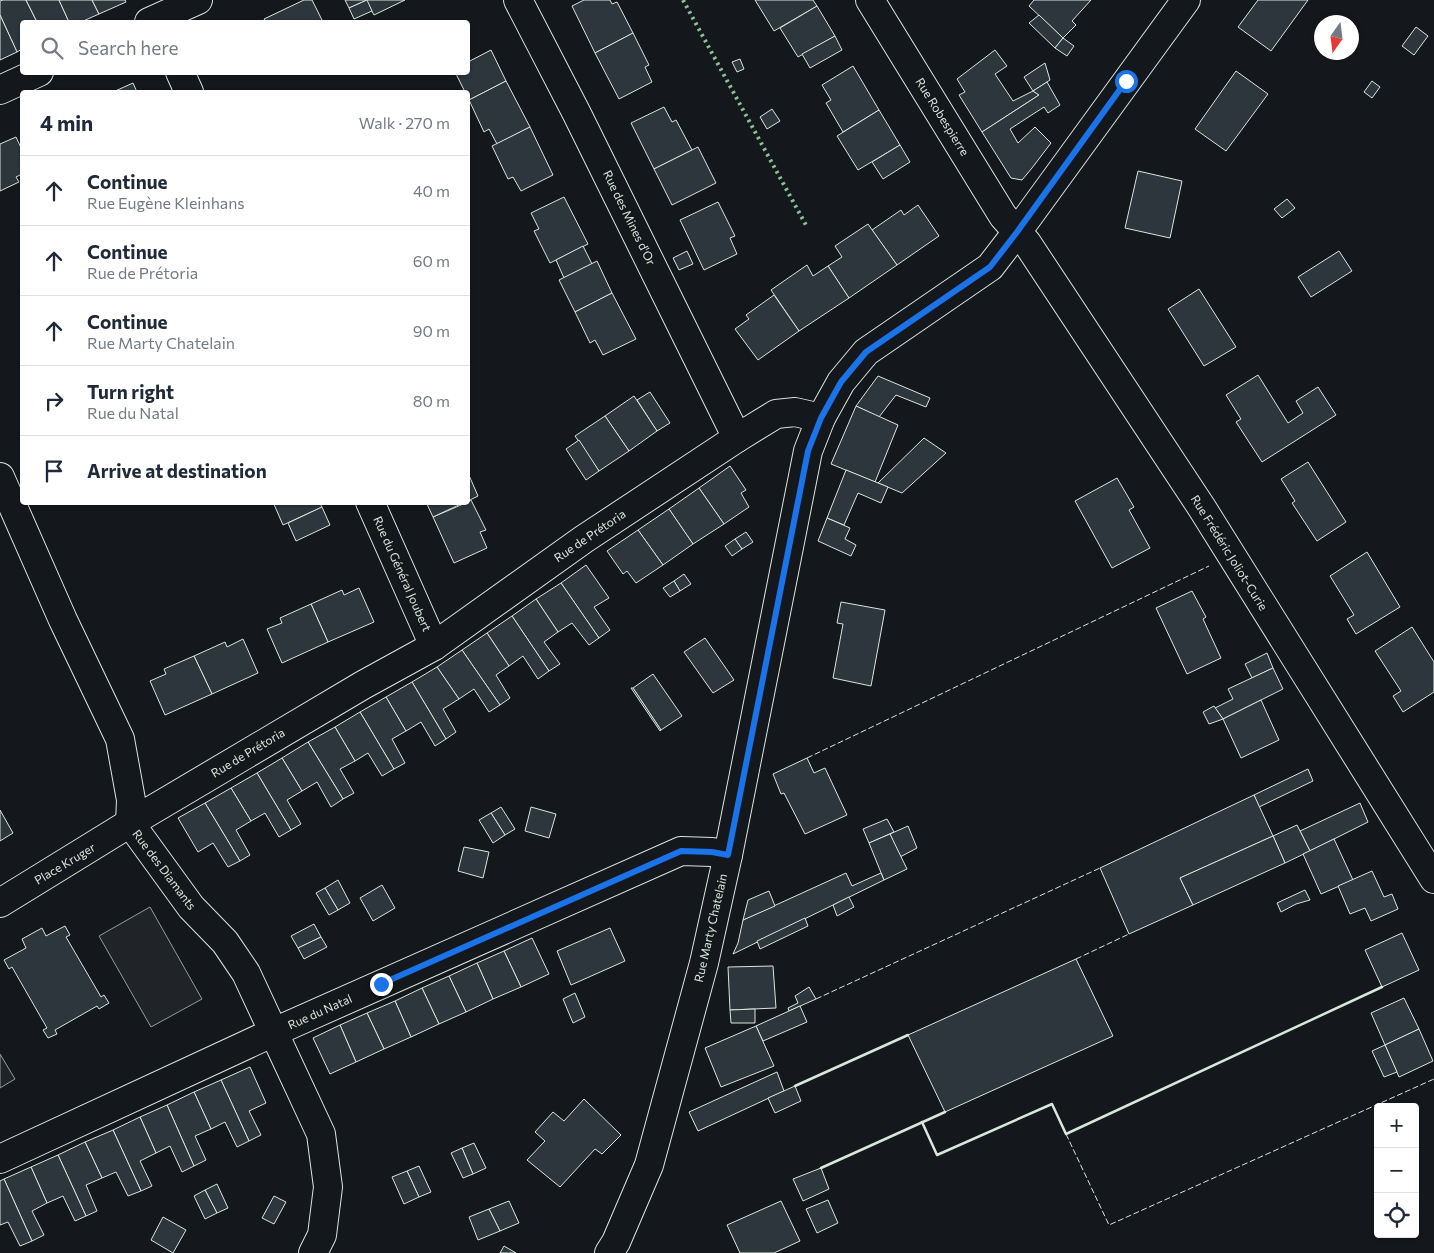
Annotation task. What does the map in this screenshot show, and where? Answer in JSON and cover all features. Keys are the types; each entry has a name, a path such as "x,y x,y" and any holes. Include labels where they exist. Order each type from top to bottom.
{"street":[{"path":"158,20 198,0"},
{"name":"Rue des Mines d'Or","path":"518,0 577,114 737,438"},
{"name":"Rue Robespierre","path":"870,0 1003,216 1017,232"},
{"path":"821,418 841,382 866,352 990,267 1186,0"},
{"path":"0,90 32,75"},
{"path":"181,75 188,90"},
{"name":"Rue Frédéric Joliot-Curie","path":"1017,232 1027,243 1202,508 1434,878"},
{"name":"Rue de Prétoria","path":"130,823 363,685 434,646 584,539 776,414 795,412 821,418"},
{"name":"Rue Marty Chatelain","path":"609,1253 616,1242 649,1165 704,963 728,855 808,451 821,418"},
{"name":"Rue des Diamants","path":"0,477 9,519 64,620 120,739 131,800 130,823 191,907 225,942 246,973 321,1134 328,1187 322,1235 313,1253"},
{"name":"Rue du Général Joubert","path":"371,505 434,646"},
{"name":"Place Kruger","path":"0,904 130,823"},
{"name":"Rue du Natal","path":"0,1159 274,1032 681,851 712,852 728,855"}],"shaded area":[{"path":"150,907 202,999 151,1027 99,936"},
{"path":"0,1054 15,1079 0,1088"}],"building":[{"path":"26,0 36,20 20,20 20,50 17,52 0,15 0,1"},
{"path":"26,0 59,0 68,20 36,20"},
{"path":"59,0 92,0 99,14 86,20 68,20"},
{"path":"92,0 125,0 126,2 99,14"},
{"path":"304,0 312,0 322,20 265,20"},
{"path":"345,0 367,0 349,8"},
{"path":"366,0 405,0 374,15"},
{"path":"367,0 372,11 354,19 349,8"},
{"path":"584,0 610,0 612,4 617,2 633,33 595,53 572,6"},
{"path":"755,0 813,0 817,6 774,31"},
{"path":"1034,0 1091,0 1072,21 1076,25 1063,38 1029,6"},
{"path":"1258,0 1308,0 1271,51 1238,27"},
{"path":"817,6 835,36 798,57 780,28"},
{"path":"0,15 17,52 0,60"},
{"path":"1039,15 1063,38 1055,48 1029,23"},
{"path":"1416,27 1428,36 1414,55 1402,46"},
{"path":"633,33 649,65 645,67 652,82 619,99 595,53"},
{"path":"835,36 842,50 810,68 802,54"},
{"path":"1063,38 1074,46 1067,56 1055,48"},
{"path":"491,50 506,81 470,99 470,90 464,90 456,75 470,75 470,61"},
{"path":"995,50 1007,66 995,74 1013,101 1033,91 1039,95 982,132 959,95 965,92 957,79"},
{"path":"740,59 744,69 737,72 732,62"},
{"path":"1045,63 1050,80 1033,91 1024,77"},
{"path":"853,66 879,110 843,132 826,103 831,100 822,85"},
{"path":"1236,71 1268,94 1226,151 1195,129"},
{"path":"506,81 530,127 497,144 489,129 484,132 470,99"},
{"path":"1372,81 1380,87 1372,98 1364,92"},
{"path":"1047,82 1060,105 1048,113 1044,107 1010,129 1018,143 1035,127 1051,143 1022,180 1011,178 982,132 1039,95 1033,91"},
{"path":"133,83 136,90 117,90"},
{"path":"664,107 672,122 676,120 692,150 654,169 631,123"},
{"path":"772,109 780,121 767,129 760,117"},
{"path":"879,110 900,145 858,170 837,136"},
{"path":"530,127 553,175 521,191 513,177 508,179 492,146"},
{"path":"16,137 20,146 20,175 16,177 19,182 0,191 0,144"},
{"path":"900,145 910,162 883,179 872,162"},
{"path":"698,147 716,183 672,205 654,169"},
{"path":"1138,171 1182,181 1170,238 1125,228"},
{"path":"564,197 588,244 550,263 534,231 539,229 531,213"},
{"path":"1287,199 1295,208 1282,218 1274,209"},
{"path":"718,202 735,236 730,238 737,254 704,270 680,220"},
{"path":"918,205 939,236 897,265 872,230 901,210 904,215"},
{"path":"868,224 897,265 849,298 828,266 842,257 835,246"},
{"path":"583,246 592,264 564,278 556,260"},
{"path":"687,251 693,264 679,270 673,258"},
{"path":"1339,251 1352,271 1311,297 1298,277"},
{"path":"597,261 612,293 575,312 559,280"},
{"path":"807,265 813,276 828,266 849,298 799,331 771,290"},
{"path":"1199,289 1236,347 1204,366 1168,309"},
{"path":"612,293 636,339 603,355 595,340 590,343 575,312"},
{"path":"774,295 799,331 758,360 735,329 749,319 746,315"},
{"path":"1258,375 1288,423 1303,413 1296,401 1318,387 1336,415 1262,462 1236,422 1241,419 1226,395"},
{"path":"878,376 930,398 926,407 896,395 879,417 856,406"},
{"path":"650,392 670,423 657,431 637,400"},
{"path":"634,396 657,431 629,451 605,416"},
{"path":"856,406 898,425 875,482 831,464"},
{"path":"605,416 629,451 599,471 575,436"},
{"path":"924,438 946,453 902,493 878,483"},
{"path":"579,440 599,471 586,480 566,449"},
{"path":"1308,462 1346,522 1317,541 1292,503 1295,501 1281,479"},
{"path":"730,466 746,490 741,493 749,507 724,524 699,488"},
{"path":"846,470 888,487 881,503 858,493 844,525 827,518"},
{"path":"470,478 478,496 470,500"},
{"path":"1117,478 1134,507 1129,510 1150,548 1112,568 1075,501"},
{"path":"699,488 724,524 693,544 669,509"},
{"path":"470,501 486,530 480,532 487,548 454,563 433,517 461,505 470,505"},
{"path":"274,505 321,505 322,507 283,525"},
{"path":"427,505 459,505 433,517"},
{"path":"322,507 330,525 296,541 288,523"},
{"path":"669,509 693,544 663,565 638,530"},
{"path":"827,518 850,528 845,539 856,545 851,556 818,541"},
{"path":"638,530 663,565 636,583 627,571 623,574 607,551"},
{"path":"746,532 753,542 742,549 735,539"},
{"path":"735,539 742,549 732,556 725,546"},
{"path":"1367,552 1400,607 1356,634 1347,619 1354,615 1330,576"},
{"path":"586,565 609,598 594,607 610,630 599,638 561,583"},
{"path":"684,574 691,584 680,591 674,581"},
{"path":"674,581 680,591 670,597 663,588"},
{"path":"561,583 599,638 589,645 572,623 558,632 536,599"},
{"path":"359,588 374,622 328,642 311,604 342,590 344,595"},
{"path":"1192,591 1206,617 1203,619 1221,658 1187,674 1156,608"},
{"path":"536,599 558,632 544,642 560,664 549,671 512,616"},
{"path":"841,602 885,610 871,686 833,678 843,624 837,623"},
{"path":"311,604 328,642 282,663 267,629 282,623 280,618"},
{"path":"512,616 549,671 538,679 523,656 509,666 487,633"},
{"path":"1412,627 1434,662 1434,692 1403,712 1393,696 1401,691 1375,651"},
{"path":"487,633 509,666 496,675 510,698 500,705 462,650"},
{"path":"705,638 734,680 713,693 684,652"},
{"path":"243,639 258,673 212,694 194,656 225,642 227,647"},
{"path":"462,650 500,705 489,712 474,689 459,699 437,667"},
{"path":"1267,653 1273,668 1252,678 1245,664"},
{"path":"194,656 212,694 165,715 150,681 166,674 164,669"},
{"path":"437,667 459,699 443,709 456,732 446,739 412,682"},
{"path":"1273,668 1283,689 1223,719 1215,708 1233,699 1228,689"},
{"path":"653,674 682,716 661,730 633,688"},
{"path":"412,682 446,739 435,746 421,722 406,731 386,697"},
{"path":"631,688 633,688 660,731"},
{"path":"386,697 406,731 392,739 405,763 394,769 360,712"},
{"path":"1261,700 1279,740 1241,758 1223,719"},
{"path":"1214,706 1223,719 1209,724 1203,712"},
{"path":"360,712 394,769 382,776 368,753 355,761 335,727"},
{"path":"335,727 355,761 340,769 354,793 343,799 308,742"},
{"path":"308,742 343,799 331,807 317,782 302,791 282,758"},
{"path":"282,758 302,791 287,800 301,824 291,830 257,773"},
{"path":"807,758 814,773 825,768 847,815 805,834 784,793 781,794 773,774"},
{"path":"1308,769 1313,781 1259,807 1254,795"},
{"path":"257,773 291,830 279,837 265,813 251,821 231,788"},
{"path":"231,788 251,821 236,830 250,855 240,861 205,803"},
{"path":"1254,795 1273,836 1180,878 1193,905 1129,934 1100,868"},
{"path":"205,803 240,861 228,867 213,843 198,852 178,818"},
{"path":"1360,803 1368,822 1310,851 1300,831"},
{"path":"501,807 515,829 505,835 491,813"},
{"path":"531,807 556,814 549,838 525,831"},
{"path":"0,810 13,833 0,841"},
{"path":"491,813 505,835 493,843 479,820"},
{"path":"887,819 894,832 869,843 863,829"},
{"path":"1297,825 1310,851 1285,863 1273,836"},
{"path":"908,826 917,848 900,857 890,834"},
{"path":"890,834 907,869 884,880 869,843"},
{"path":"1273,836 1285,863 1193,905 1180,878"},
{"path":"1334,839 1353,880 1321,894 1303,854"},
{"path":"464,847 489,852 483,878 458,871"},
{"path":"1372,871 1384,897 1392,894 1398,909 1371,921 1365,908 1350,914 1338,886"},
{"path":"846,873 852,886 881,873 884,880 733,954 738,943 743,920"},
{"path":"338,880 350,903 338,910 325,888"},
{"path":"382,885 395,908 373,921 360,898"},
{"path":"325,888 338,910 329,915 316,893"},
{"path":"1305,890 1310,900 1296,904 1281,912 1277,903"},
{"path":"769,891 775,906 743,920 748,900"},
{"path":"849,897 854,907 837,916 833,905"},
{"path":"805,918 808,926 760,949 757,941"},
{"path":"314,924 321,937 298,948 291,936"},
{"path":"65,926 70,935 66,937 101,997 104,995 109,1003 99,1009 97,1006 55,1030 57,1034 48,1038 43,1030 47,1028 12,967 9,969 4,960 26,948 22,939 42,928 46,936"},
{"path":"610,928 625,961 571,985 557,951"},
{"path":"1402,933 1419,970 1382,987 1365,950"},
{"path":"321,937 327,947 304,959 298,948"},
{"path":"532,938 549,974 521,987 504,951"},
{"path":"504,951 521,987 493,999 477,963"},
{"path":"1076,959 1113,1036 945,1112 908,1035"},
{"path":"477,963 493,999 466,1012 449,976"},
{"path":"773,966 776,1008 730,1010 728,967"},
{"path":"449,976 466,1012 439,1024 422,988"},
{"path":"809,987 816,999 789,1011 788,1008 798,1003 795,996"},
{"path":"422,988 439,1024 411,1037 395,1001"},
{"path":"575,993 585,1017 573,1023 563,999"},
{"path":"1404,998 1419,1029 1385,1045 1371,1013"},
{"path":"395,1001 411,1037 384,1049 367,1013"},
{"path":"800,1006 807,1022 763,1041 756,1026"},
{"path":"755,1009 755,1023 731,1023 730,1010"},
{"path":"367,1013 384,1049 356,1062 340,1025"},
{"path":"340,1025 356,1062 330,1074 313,1038"},
{"path":"756,1026 774,1066 721,1087 705,1048"},
{"path":"1419,1029 1433,1061 1399,1077 1385,1045"},
{"path":"1385,1045 1397,1072 1384,1077 1372,1051"},
{"path":"250,1067 266,1103 249,1111 261,1135 249,1141 221,1080"},
{"path":"777,1072 784,1091 698,1131 689,1112"},
{"path":"221,1080 249,1141 237,1147 225,1122 211,1129 194,1092"},
{"path":"795,1086 801,1101 775,1113 768,1098"},
{"path":"194,1092 211,1129 195,1136 206,1160 194,1166 167,1105"},
{"path":"584,1099 621,1135 602,1154 595,1149 560,1187 527,1160 545,1141 535,1132 553,1112 564,1121"},
{"path":"167,1105 194,1166 182,1172 170,1146 156,1153 140,1117"},
{"path":"140,1117 156,1153 140,1161 152,1186 141,1191 113,1130"},
{"path":"113,1130 141,1191 128,1196 116,1172 102,1178 85,1142"},
{"path":"85,1142 102,1178 86,1185 97,1211 86,1216 58,1155"},
{"path":"474,1143 486,1168 473,1174 462,1148"},
{"path":"462,1148 473,1174 463,1178 451,1153"},
{"path":"58,1155 86,1216 75,1221 63,1196 47,1203 31,1167"},
{"path":"419,1166 431,1192 419,1197 407,1171"},
{"path":"31,1167 47,1203 32,1211 44,1235 32,1241 4,1179"},
{"path":"821,1168 829,1189 803,1201 793,1179"},
{"path":"407,1171 419,1197 404,1204 392,1177"},
{"path":"4,1179 32,1241 20,1246 8,1222 0,1225 0,1181"},
{"path":"217,1184 228,1208 217,1213 205,1190"},
{"path":"205,1190 217,1213 205,1219 194,1196"},
{"path":"274,1196 286,1202 274,1224 262,1218"},
{"path":"828,1200 838,1223 817,1233 806,1209"},
{"path":"509,1201 519,1223 500,1231 489,1209"},
{"path":"781,1201 800,1241 774,1253 740,1253 727,1225"},
{"path":"489,1209 500,1231 478,1240 469,1217"},
{"path":"163,1217 186,1230 173,1253 151,1240"},
{"path":"504,1246 516,1253 500,1253"}],"hedge":[{"path":"683,0 807,227"}],"fence":[{"path":"807,758 1209,566"},
{"path":"816,999 1100,868"},
{"path":"1076,959 1129,934"},
{"path":"1066,1134 1109,1225 1434,1079"}],"wall":[{"path":"922,1122 937,1155 1052,1104 1066,1134 1382,987"},
{"path":"795,1086 908,1035"},
{"path":"821,1168 945,1112"}],"route":[{"path":"381,984 681,851 712,852 728,855 808,451 821,418 841,382 866,352 990,267 1126,81"}]}
